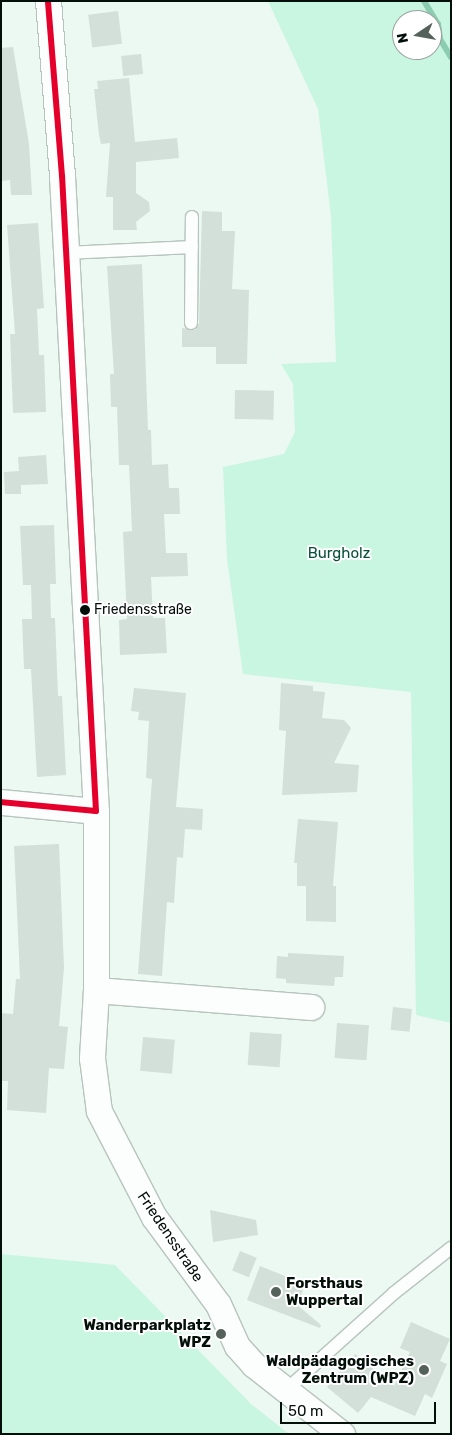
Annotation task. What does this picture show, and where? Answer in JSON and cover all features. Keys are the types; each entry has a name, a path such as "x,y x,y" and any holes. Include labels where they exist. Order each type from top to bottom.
{"street":[{"name":"Friedensstraße","path":"48,1 66,254 96,811 94,1085 99,1111 110,1136 154,1217 218,1304 237,1346 254,1365 342,1434"},
{"path":"1,802 96,811"},
{"path":"96,990 310,1007"}],"lane":[{"path":"191,323 192,217"},
{"path":"66,254 192,247"},
{"path":"286,1390 394,1294 451,1248"}],"green space":[{"name":"Burgholz","path":"268,1 451,1 451,1023 416,1015 411,692 243,674 227,559 223,467 284,454 295,432 293,384 281,364 336,362 331,216 318,109"},
{"path":"1,1254 115,1265 251,1404 289,1434 1,1434"}],"building":[{"path":"118,11 122,44 92,47 88,15"},
{"path":"13,47 29,144 32,195 11,195 10,180 1,181 1,48"},
{"path":"141,54 143,74 123,76 121,56"},
{"path":"129,78 135,142 177,138 179,158 136,162 136,193 149,202 150,211 136,222 137,230 113,230 113,197 106,197 110,143 101,144 94,89 98,89 97,81"},
{"path":"202,211 222,212 222,231 235,231 232,289 249,290 247,364 216,364 216,347 182,347 182,328 195,330 199,323"},
{"path":"38,223 44,308 37,309 39,355 44,355 46,412 13,413 10,334 15,334 7,225"},
{"path":"142,264 148,430 151,430 152,465 168,464 169,488 179,488 180,514 164,514 166,553 187,553 188,576 151,577 153,618 165,618 167,653 120,655 119,620 127,619 123,532 132,531 129,465 119,465 117,407 111,407 110,374 114,374 107,266"},
{"path":"235,390 274,391 273,420 234,419"},
{"path":"46,455 48,484 21,485 21,494 5,494 4,472 19,471 18,457"},
{"path":"54,525 56,584 50,584 51,618 55,618 58,696 62,696 66,775 37,777 31,669 24,669 22,619 32,619 31,585 23,585 20,526"},
{"path":"281,683 313,686 313,691 325,692 322,718 344,720 351,728 334,763 359,765 357,792 282,795 286,731 279,730"},
{"path":"134,688 186,693 176,807 203,809 202,830 185,829 183,858 177,857 174,903 167,902 162,976 138,974 152,779 146,778 149,721 138,720 139,712 131,711"},
{"path":"298,819 338,822 333,886 336,886 336,922 306,921 306,886 297,886 297,863 294,863"},
{"path":"59,844 64,968 59,1026 68,1027 64,1069 49,1068 46,1113 7,1110 8,1081 1,1081 1,1013 13,1014 16,979 20,979 14,846"},
{"path":"288,953 344,956 343,977 335,977 334,986 286,983 286,979 276,978 277,956 288,957"},
{"path":"393,1007 412,1009 409,1032 391,1030"},
{"path":"337,1023 369,1025 366,1060 335,1058"},
{"path":"250,1032 282,1034 280,1067 248,1065"},
{"path":"143,1037 175,1040 172,1074 140,1071"},
{"path":"210,1210 256,1220 258,1235 213,1242"},
{"path":"240,1251 257,1258 249,1277 232,1270"},
{"name":"Forsthaus Wuppertal","path":"260,1266 305,1284 298,1304 295,1303 321,1325 320,1328 247,1300"},
{"path":"411,1322 450,1339 440,1361 447,1364 432,1398 425,1394 415,1416 371,1397 358,1413 327,1387 355,1354 394,1386 410,1352 400,1348"}],"waterway":[{"path":"424,1 438,24 440,39 451,57"}],"transit line":[{"path":"1,802 96,811 62,176 48,1"}],"place":[{"name":"Friedensstraße","path":"85,610"},
{"name":"Forsthaus Wuppertal","path":"276,1292"},
{"name":"Wanderparkplatz WPZ","path":"221,1334"},
{"name":"Waldpädagogisches Zentrum (WPZ)","path":"424,1370"}]}
